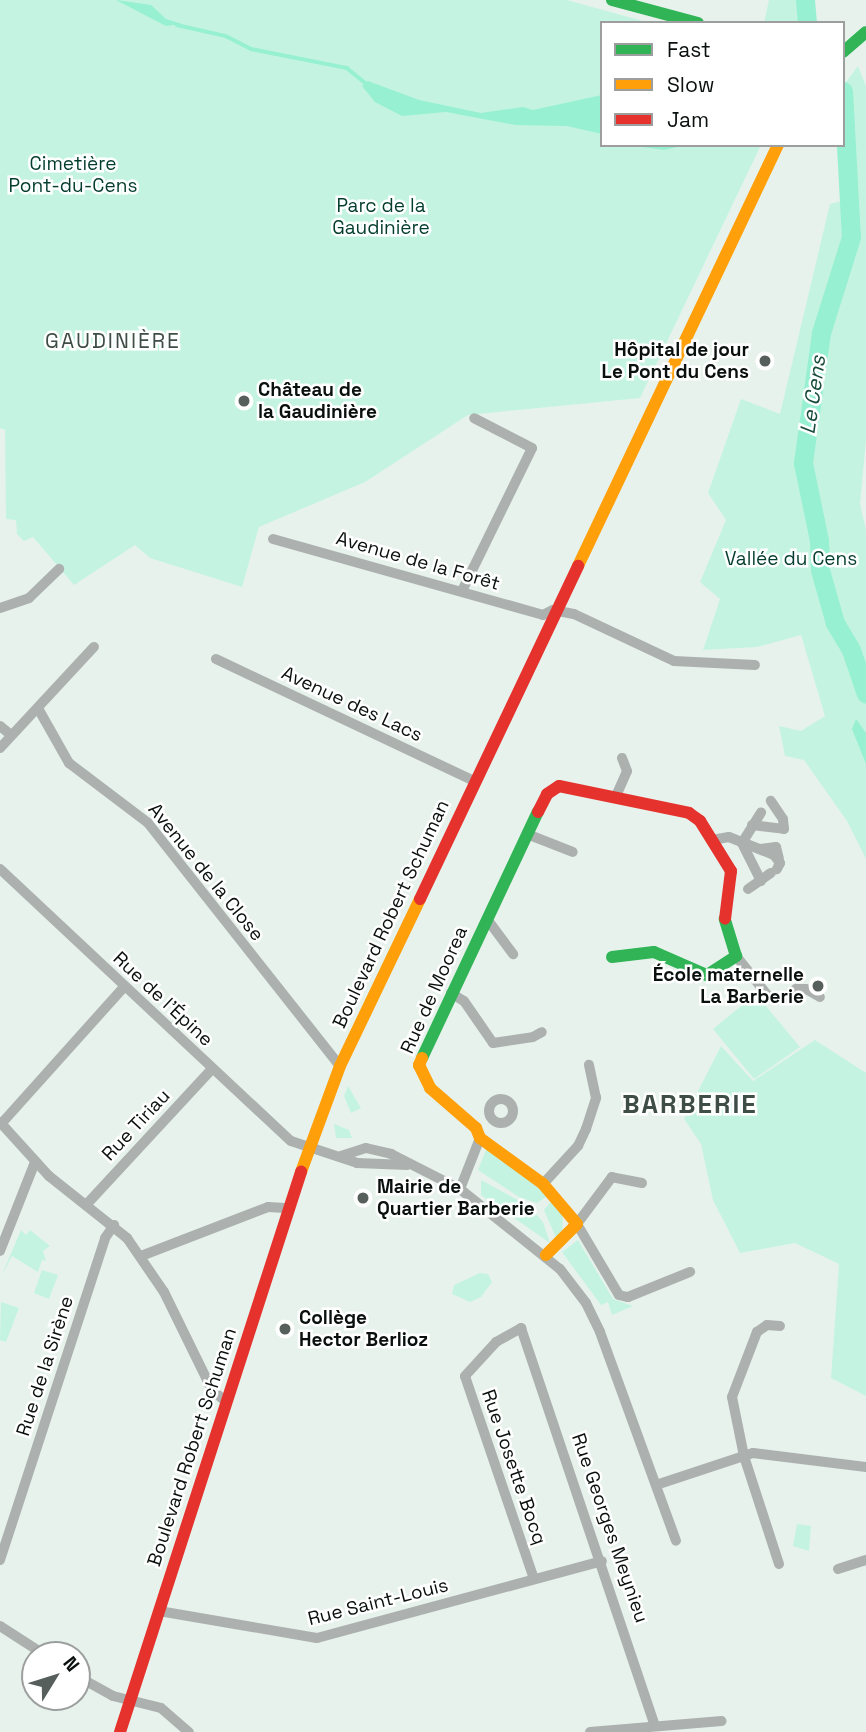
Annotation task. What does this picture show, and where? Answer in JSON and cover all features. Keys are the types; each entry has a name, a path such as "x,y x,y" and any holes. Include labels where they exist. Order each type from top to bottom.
{"main road":[{"path":"612,0 691,21"},
{"path":"845,50 866,32"},
{"name":"Boulevard Robert Schuman","path":"120,1732 225,1401 309,1147 340,1066 553,610 777,147"},
{"name":"Rue de Moorea","path":"578,1224 543,1184 478,1133 430,1088 419,1068 486,919 527,834 554,788 579,788 616,796"},
{"path":"612,957 653,952 707,975 736,956 725,922 732,876 712,840 690,813 616,796"},
{"path":"546,1255 578,1224"}],"street":[{"path":"462,591 532,448 474,418"},
{"name":"Avenue de la Forêt","path":"273,539 543,615 553,610 574,614 674,660 755,665"},
{"path":"0,608 29,598 59,569"},
{"path":"0,748 94,647"},
{"name":"Avenue des Lacs","path":"215,659 474,781"},
{"name":"Avenue de la Close","path":"38,710 69,763 148,823 340,1066"},
{"path":"0,726 11,735"},
{"path":"616,796 627,771 622,758"},
{"path":"752,825 784,830 783,819 771,801"},
{"path":"742,843 761,813"},
{"path":"527,834 573,852"},
{"path":"712,840 723,836 760,849 776,867 748,889"},
{"path":"742,843 761,881"},
{"name":"Rue de l'Épine","path":"0,869 291,1141 370,1165 407,1164"},
{"path":"486,919 494,924 513,954"},
{"path":"736,956 769,997 781,1000 806,989 820,997"},
{"path":"124,987 1,1123 34,1162 114,1225 141,1256 164,1292 207,1380 225,1401"},
{"path":"451,993 464,1001 493,1043 533,1037 542,1032"},
{"path":"543,1184 578,1146 586,1129 596,1098 589,1065"},
{"name":"Rue Tiriau","path":"86,1205 212,1069"},
{"path":"460,1189 478,1133 491,1118"},
{"path":"341,1156 375,1149 460,1189 546,1255 590,1311 676,1541"},
{"path":"0,1251 34,1162"},
{"path":"642,1183 612,1177 578,1224 619,1295 628,1297 690,1272"},
{"path":"141,1256 268,1207 289,1208"},
{"name":"Rue de la Sirène","path":"0,1560 105,1238 114,1225"},
{"path":"779,1564 744,1456 733,1413 733,1390 757,1332 767,1325 780,1326"},
{"name":"Rue Josette Bocq","path":"528,1344 521,1328 513,1331 486,1351 465,1376 534,1579"},
{"name":"Rue Georges Meynieu","path":"528,1344 654,1724"},
{"path":"656,1485 744,1456 774,1454 866,1467"},
{"path":"838,1569 866,1560"},
{"name":"Rue Saint-Louis","path":"159,1611 317,1638 602,1561"},
{"path":"0,1626 23,1641"},
{"path":"91,1684 113,1696 161,1708 189,1732"},
{"path":"590,1732 654,1724 722,1721"}],"green space":[{"name":"Parc de la Gaudinière","path":"0,0 567,0 643,21 600,21 600,147 760,147 640,398 468,415 365,482 259,527 242,587 150,558 135,545 74,585 33,537 24,541 17,534 16,520 6,519 5,430 0,428"},
{"path":"769,0 811,0 812,21 764,21"},
{"name":"Vallée du Cens","path":"858,66 866,86 866,440 860,504 866,530 866,859 847,821 804,760 785,756 779,726 801,731 825,716 801,635 757,647 703,650 720,599 700,582 726,520 708,493 741,399 780,414 830,204 845,200 845,83"},
{"path":"756,994 800,1047 754,1079 713,1029"},
{"path":"815,1040 866,1073 866,1396 831,1378 839,1264 795,1243 740,1253 713,1200 701,1144 684,1119 721,1046 753,1081"},
{"path":"348,1086 361,1108 351,1113 344,1096"},
{"path":"334,1124 349,1130 352,1138 336,1138"},
{"path":"487,1147 549,1195 537,1203 519,1197 478,1170"},
{"path":"481,1180 529,1206 543,1222 550,1243 481,1195"},
{"path":"553,1199 563,1210 562,1236 557,1240 544,1210"},
{"path":"21,1230 26,1235 30,1230 50,1246 43,1251 46,1261 42,1260 38,1272 12,1256 1,1277"},
{"path":"578,1240 613,1299 633,1306 612,1315 608,1302 601,1305 562,1252"},
{"path":"42,1270 58,1275 49,1299 34,1293"},
{"path":"480,1273 488,1274 492,1282 481,1297 470,1302 452,1294 454,1285"},
{"path":"1,1302 19,1308 6,1342 0,1340"},
{"path":"797,1524 811,1526 809,1551 793,1546"}],"shaded area":[{"path":"116,0 151,5 166,19 182,24 166,26"},
{"path":"368,81 419,100 481,113 523,107 533,110 600,95 600,134 567,126 516,125 446,112 402,116 375,102 362,86"},
{"path":"642,147 677,147 664,150"},
{"path":"856,719 866,733 866,764 852,729"}],"waterway":[{"name":"Le Cens","path":"805,0 807,21"},
{"path":"177,25 226,36 251,49 347,68 367,84"},
{"name":"Le Cens","path":"845,128 851,237 821,333 803,463 819,540 820,570 835,623 851,650 866,694"}],"traffic: fast":[{"path":"612,0 691,21"},
{"path":"845,50 866,32"},
{"path":"422,1058 538,812"},
{"path":"612,957 654,952 707,975 736,956 725,919"}],"traffic: slow":[{"path":"578,566 777,147"},
{"path":"301,1172 340,1066 420,899"},
{"path":"422,1058 419,1065 430,1088 476,1128 480,1138 543,1184 577,1224 546,1255"}],"traffic: jam":[{"path":"420,899 578,566"},
{"path":"538,812 547,794 559,786 689,813 700,821 731,871 725,919"},
{"path":"120,1732 301,1172"}],"place":[{"name":"Hôpital de jour Le Pont du Cens","path":"765,361"},
{"name":"Château de la Gaudinière","path":"244,401"},
{"name":"École maternelle La Barberie","path":"818,986"},
{"name":"Mairie de Quartier Barberie","path":"363,1198"},
{"name":"Collège Hector Berlioz","path":"285,1329"}],"district":[{"name":"GAUDINIÈRE","path":"113,341"},
{"name":"BARBERIE","path":"690,1105"}],"park label":[{"name":"Cimetière Pont-du-Cens","path":"73,175"}]}
